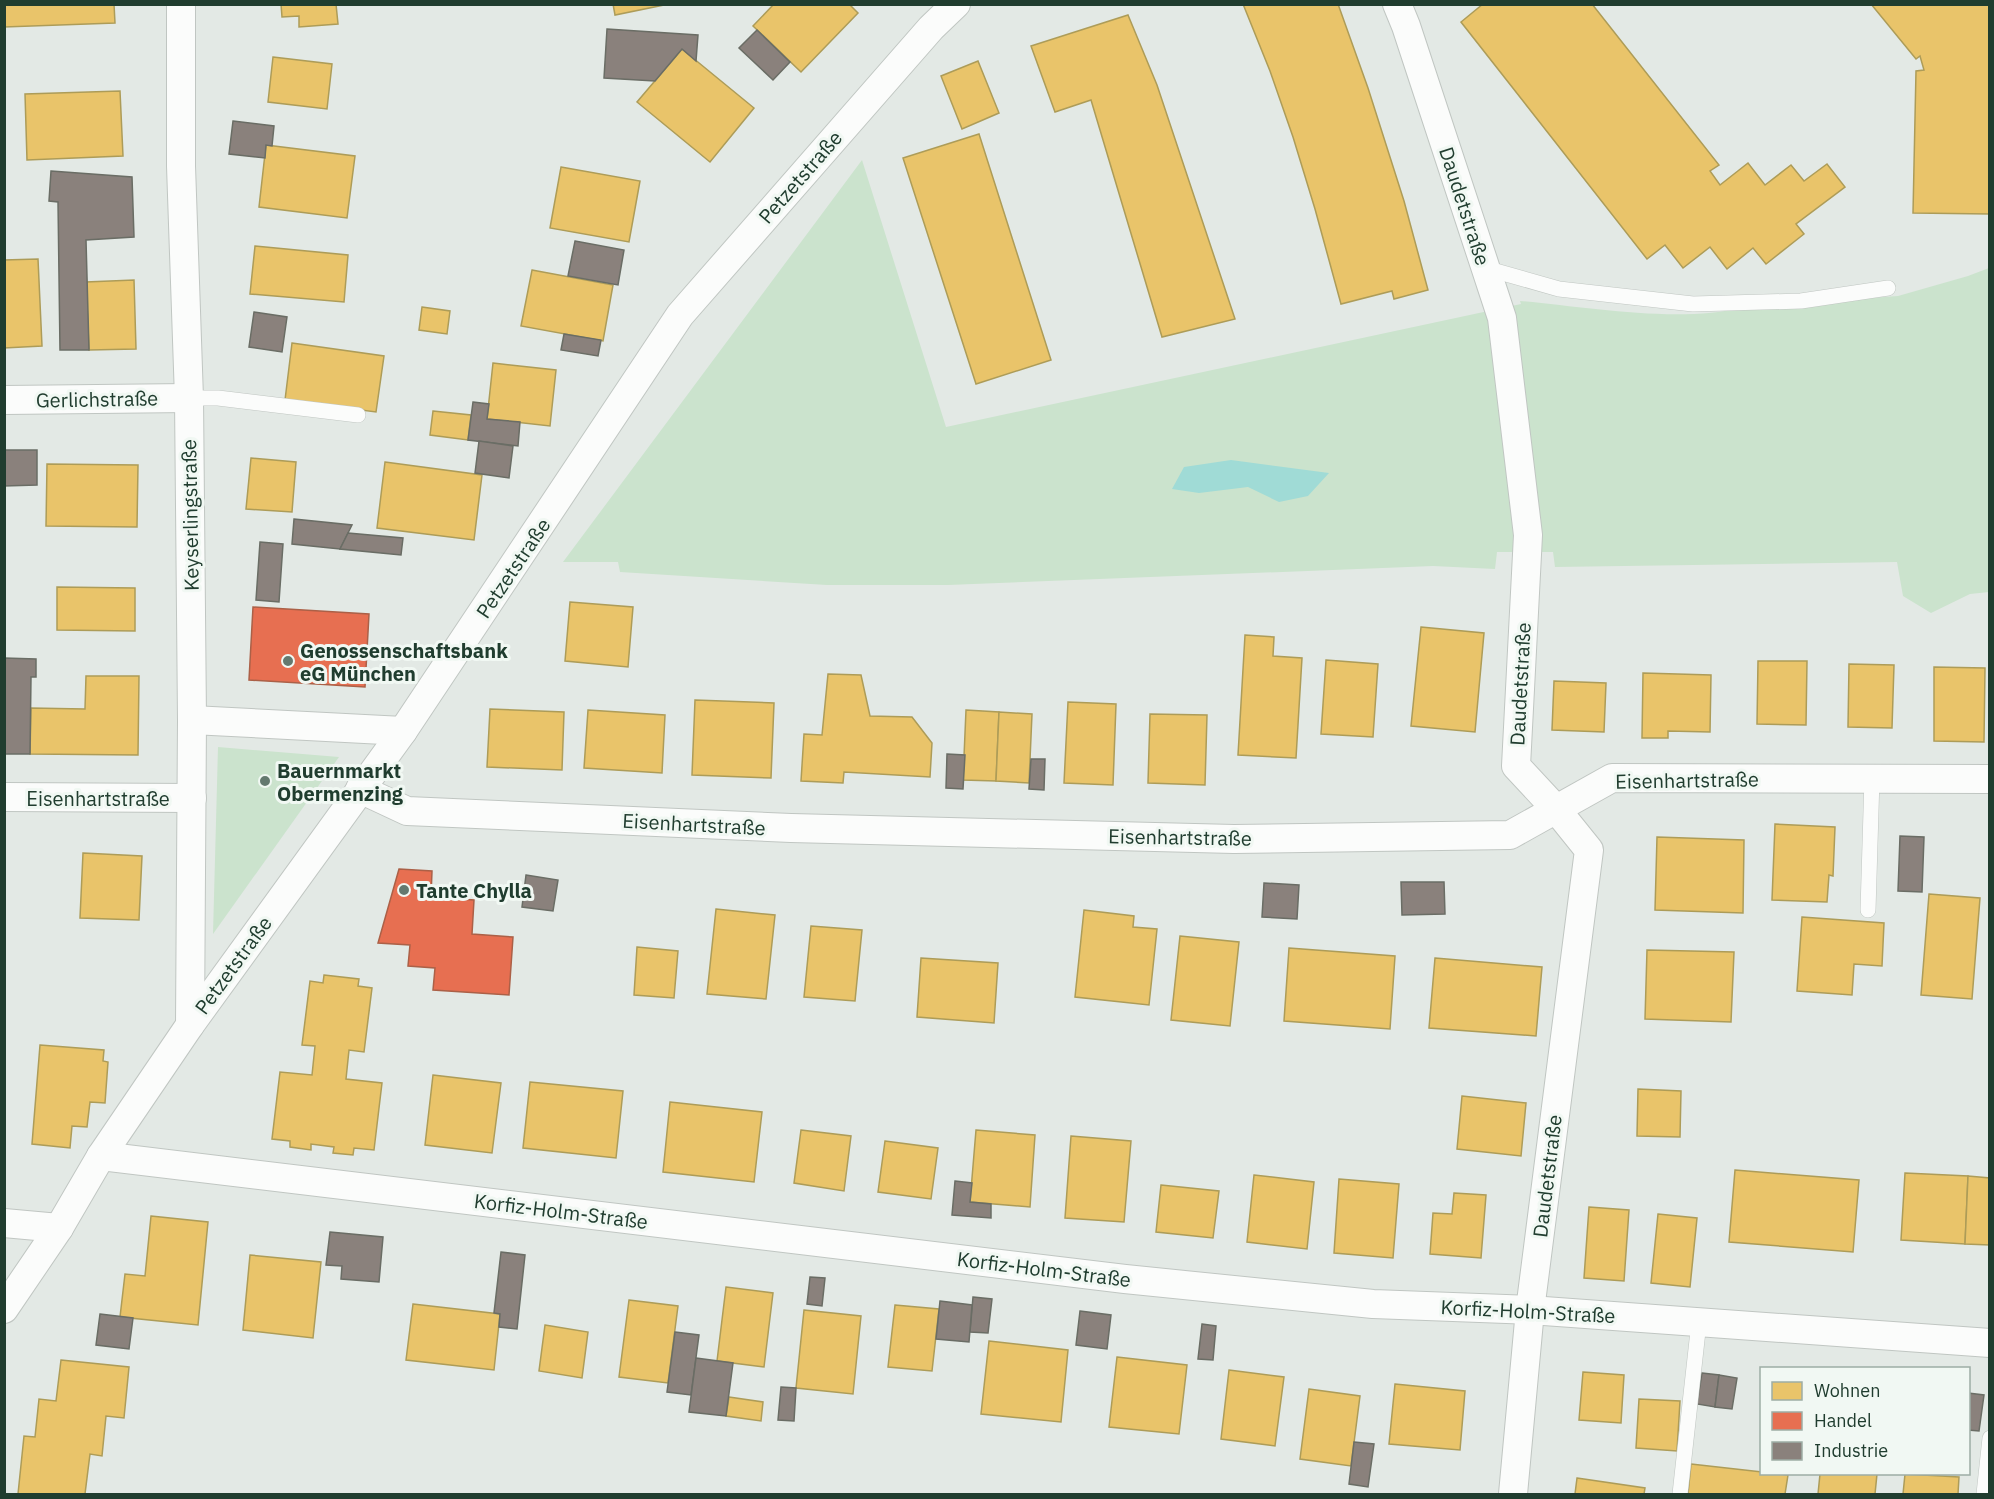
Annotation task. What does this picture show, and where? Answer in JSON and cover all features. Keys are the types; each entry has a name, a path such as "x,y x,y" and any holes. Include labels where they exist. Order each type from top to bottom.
{"street":[{"name":"Keyserlingstraße","path":"181,4 181,166 189,398 192,720 190,1025"},
{"name":"Petzetstraße","path":"4,1309 59,1228 101,1156 190,1025 403,731 680,315 931,28 956,4"},
{"name":"Daudetstraße","path":"1397,4 1502,318 1528,535 1515,766 1556,809 1589,850 1530,1310 1513,1494"},
{"name":"Gerlichstraße","path":"4,400 189,398"},
{"path":"192,720 403,731"},
{"name":"Eisenhartstraße","path":"360,789 407,811 791,828 1234,839 1510,835 1612,778 1989,778"},
{"name":"Eisenhartstraße","path":"4,797 192,798"},
{"name":"Korfiz-Holm-Straße","path":"101,1156 1125,1279 1373,1304 1530,1310 1989,1343"},
{"path":"4,1223 59,1228"}],"lane":[{"path":"1485,268 1559,289 1693,304 1801,301 1888,288"},
{"path":"189,398 218,398 358,416"},
{"path":"1868,910 1872,778"},
{"path":"1680,1494 1699,1322"},
{"path":"1984,1494 1989,1438"}],"green space":[{"path":"862,160 946,427 1521,304 1520,301 1633,313 1691,314 1744,307 1898,296 1989,268 1989,592 1970,594 1931,613 1903,596 1897,562 1555,567 1553,552 1497,552 1495,569 1433,566 948,585 827,585 620,572 618,562 563,562"},
{"path":"218,747 339,757 213,934"}],"water":[{"path":"1231,460 1329,473 1308,496 1279,502 1248,487 1199,493 1172,489 1184,467"}],"building: Wohnen":[{"path":"4,4 114,4 115,23 4,27"},
{"path":"281,4 336,4 338,24 299,27 299,16 282,17"},
{"path":"613,4 669,4 615,15"},
{"path":"774,4 849,4 858,13 801,72 753,26"},
{"path":"1243,4 1338,4 1404,201 1428,290 1394,299 1392,291 1341,304 1293,137"},
{"path":"1483,4 1592,4 1719,165 1710,171 1720,185 1748,163 1765,185 1791,165 1804,181 1827,164 1845,187 1796,224 1804,234 1766,264 1753,248 1727,269 1710,247 1683,268 1665,245 1647,259 1461,22"},
{"path":"1871,4 1990,4 1990,214 1913,213 1916,71 1924,70 1920,56 1916,59"},
{"path":"1128,15 1157,85 1235,319 1162,337 1091,100 1055,112 1031,46"},
{"path":"682,49 754,108 710,162 637,102"},
{"path":"273,57 332,64 327,109 268,102"},
{"path":"978,61 999,113 962,129 941,76"},
{"path":"120,91 123,156 27,160 25,94"},
{"path":"979,134 1051,360 976,384 903,158"},
{"path":"266,145 355,156 347,218 259,207"},
{"path":"561,167 640,181 629,242 550,228"},
{"path":"255,246 348,255 344,302 250,294"},
{"path":"38,259 42,346 4,348 4,260"},
{"path":"532,270 613,285 603,341 521,326"},
{"path":"134,280 136,349 89,350 86,282"},
{"path":"422,307 450,311 447,334 419,330"},
{"path":"292,343 384,356 376,412 285,400"},
{"path":"493,363 556,370 550,426 487,419"},
{"path":"433,411 471,415 468,440 430,435"},
{"path":"251,458 296,462 292,512 246,509"},
{"path":"385,462 482,475 474,540 377,528"},
{"path":"47,464 138,465 137,527 46,526"},
{"path":"57,587 135,588 135,631 57,630"},
{"path":"570,602 633,607 628,667 565,661"},
{"path":"1421,627 1484,633 1475,732 1411,726"},
{"path":"1245,635 1274,637 1273,656 1302,658 1296,758 1238,755"},
{"path":"1326,660 1378,664 1373,737 1321,734"},
{"path":"1758,661 1807,661 1806,725 1757,724"},
{"path":"1849,664 1894,665 1892,728 1848,727"},
{"path":"1934,667 1985,668 1984,742 1934,741"},
{"path":"1643,673 1711,675 1710,732 1668,731 1668,738 1642,738"},
{"path":"828,674 861,675 870,716 912,717 932,743 930,777 844,772 843,783 801,781 804,734 822,735"},
{"path":"86,676 139,676 138,755 30,754 31,708 85,709"},
{"path":"1554,681 1606,683 1604,732 1552,730"},
{"path":"695,700 774,703 771,778 692,775"},
{"path":"1068,702 1116,704 1113,785 1064,783"},
{"path":"490,709 564,712 562,770 487,767"},
{"path":"588,710 665,715 662,773 584,768"},
{"path":"966,710 999,712 996,781 963,780"},
{"path":"999,712 1032,714 1029,783 996,781"},
{"path":"1150,714 1207,715 1205,785 1148,783"},
{"path":"1775,824 1835,827 1833,876 1829,875 1827,902 1772,900"},
{"path":"1657,837 1744,840 1743,913 1655,910"},
{"path":"83,853 142,856 139,920 80,918"},
{"path":"1929,894 1980,898 1972,999 1921,995"},
{"path":"716,909 775,915 766,999 707,994"},
{"path":"1084,910 1134,916 1133,927 1157,929 1149,1005 1075,997"},
{"path":"1802,917 1884,923 1882,966 1854,964 1852,995 1797,991"},
{"path":"811,926 862,930 855,1001 804,997"},
{"path":"1180,936 1239,942 1230,1026 1171,1020"},
{"path":"637,947 678,951 674,998 634,995"},
{"path":"1289,948 1395,956 1390,1029 1284,1021"},
{"path":"1647,950 1734,952 1731,1022 1645,1019"},
{"path":"921,958 998,963 994,1023 917,1017"},
{"path":"1435,958 1542,967 1536,1036 1429,1028"},
{"path":"324,975 359,979 358,986 372,988 364,1052 349,1050 346,1079 382,1083 374,1150 354,1148 353,1155 333,1153 334,1147 311,1144 311,1150 290,1147 290,1141 272,1139 280,1072 312,1075 315,1046 302,1045 310,981 323,983"},
{"path":"40,1045 104,1050 103,1061 108,1062 105,1103 90,1102 87,1127 72,1126 70,1148 32,1144"},
{"path":"433,1075 501,1083 492,1153 425,1145"},
{"path":"530,1082 623,1091 616,1158 523,1148"},
{"path":"1638,1089 1681,1091 1680,1137 1637,1136"},
{"path":"1462,1096 1526,1103 1521,1156 1457,1149"},
{"path":"670,1102 762,1112 754,1182 663,1172"},
{"path":"801,1130 851,1136 844,1191 794,1183"},
{"path":"976,1130 1035,1135 1030,1207 970,1202"},
{"path":"1071,1136 1131,1141 1124,1222 1065,1218"},
{"path":"885,1141 938,1148 931,1199 878,1192"},
{"path":"1735,1170 1859,1180 1853,1252 1729,1242"},
{"path":"1905,1173 1968,1176 1965,1244 1901,1240"},
{"path":"1254,1175 1314,1182 1307,1249 1247,1242"},
{"path":"1968,1176 1990,1178 1990,1245 1965,1244"},
{"path":"1339,1179 1399,1184 1393,1258 1334,1253"},
{"path":"1161,1185 1219,1191 1213,1238 1156,1232"},
{"path":"1454,1193 1486,1195 1481,1258 1430,1254 1433,1213 1452,1214"},
{"path":"1589,1207 1629,1210 1624,1281 1584,1278"},
{"path":"1658,1214 1697,1218 1690,1287 1651,1283"},
{"path":"151,1216 208,1222 198,1325 120,1317 125,1274 145,1276"},
{"path":"250,1255 321,1262 313,1338 243,1330"},
{"path":"726,1287 773,1293 764,1367 717,1361"},
{"path":"629,1300 678,1306 668,1383 619,1377"},
{"path":"413,1304 500,1314 494,1370 406,1360"},
{"path":"895,1305 939,1309 932,1371 888,1367"},
{"path":"804,1310 861,1316 853,1394 796,1388"},
{"path":"545,1325 588,1332 582,1378 539,1371"},
{"path":"989,1341 1068,1350 1061,1422 981,1414"},
{"path":"1117,1357 1187,1365 1179,1434 1109,1427"},
{"path":"61,1360 129,1367 124,1418 106,1416 102,1456 90,1454 85,1494 18,1494 24,1436 35,1437 39,1399 56,1401"},
{"path":"1229,1370 1284,1377 1275,1446 1221,1439"},
{"path":"1583,1372 1624,1375 1621,1423 1579,1420"},
{"path":"1395,1384 1465,1391 1460,1450 1389,1444"},
{"path":"1309,1389 1360,1396 1351,1466 1300,1459"},
{"path":"729,1397 763,1402 761,1421 726,1416"},
{"path":"1639,1399 1680,1401 1677,1451 1636,1448"},
{"path":"1691,1464 1760,1472 1760,1475 1788,1475 1785,1494 1688,1494"},
{"path":"1820,1475 1877,1475 1875,1494 1818,1494"},
{"path":"1905,1475 1959,1477 1958,1494 1903,1494"},
{"path":"1577,1478 1645,1488 1644,1494 1575,1494"}],"building: Handel":[{"path":"253,607 369,614 365,687 249,680"},
{"path":"399,869 432,871 431,897 474,900 472,934 513,937 509,995 433,990 435,968 408,966 410,945 378,943"}],"building: Industrie":[{"path":"607,29 698,35 696,61 682,49 655,81 604,78"},
{"path":"757,30 790,62 773,80 739,48"},
{"path":"233,121 274,126 272,146 266,145 265,158 229,154"},
{"path":"51,171 132,177 134,237 86,240 89,350 60,350 58,202 49,201"},
{"path":"575,241 624,250 618,285 568,276"},
{"path":"254,312 287,317 282,352 249,347"},
{"path":"564,334 601,340 598,356 561,350"},
{"path":"473,402 489,404 487,419 520,422 518,446 468,440"},
{"path":"479,441 513,446 509,478 475,473"},
{"path":"4,450 37,450 37,485 4,486"},
{"path":"294,519 352,525 340,549 292,544"},
{"path":"348,533 403,538 401,555 340,549"},
{"path":"260,542 283,544 279,602 256,600"},
{"path":"4,658 36,659 36,677 31,677 30,754 4,754"},
{"path":"947,754 965,755 963,789 946,788"},
{"path":"1031,759 1045,759 1044,790 1029,789"},
{"path":"1900,836 1924,837 1922,892 1898,891"},
{"path":"526,875 558,880 553,911 522,907"},
{"path":"1401,882 1444,882 1445,914 1402,915"},
{"path":"1264,883 1299,885 1297,919 1262,917"},
{"path":"955,1181 972,1183 970,1202 991,1204 991,1218 952,1215"},
{"path":"330,1232 383,1237 379,1282 341,1279 342,1266 326,1265"},
{"path":"501,1252 525,1255 517,1329 499,1327 500,1314 494,1313"},
{"path":"810,1277 825,1278 822,1306 807,1304"},
{"path":"973,1297 992,1299 988,1333 970,1332"},
{"path":"940,1301 972,1305 969,1342 936,1339"},
{"path":"1080,1311 1111,1315 1107,1349 1076,1345"},
{"path":"100,1314 133,1318 129,1349 96,1345"},
{"path":"1202,1324 1216,1326 1213,1360 1198,1359"},
{"path":"675,1332 699,1335 691,1395 667,1392"},
{"path":"696,1358 733,1363 726,1416 689,1412"},
{"path":"1702,1373 1719,1375 1715,1407 1697,1404"},
{"path":"1719,1375 1737,1378 1732,1409 1715,1407"},
{"path":"781,1387 796,1388 794,1421 778,1420"},
{"path":"1970,1393 1984,1395 1979,1431 1970,1430"},
{"path":"1354,1442 1374,1444 1368,1487 1349,1484"}],"place":[{"name":"Genossenschaftsbank eG München","path":"288,661"},
{"name":"Bauernmarkt Obermenzing","path":"265,781"},
{"name":"Tante Chylla","path":"404,890"}]}
